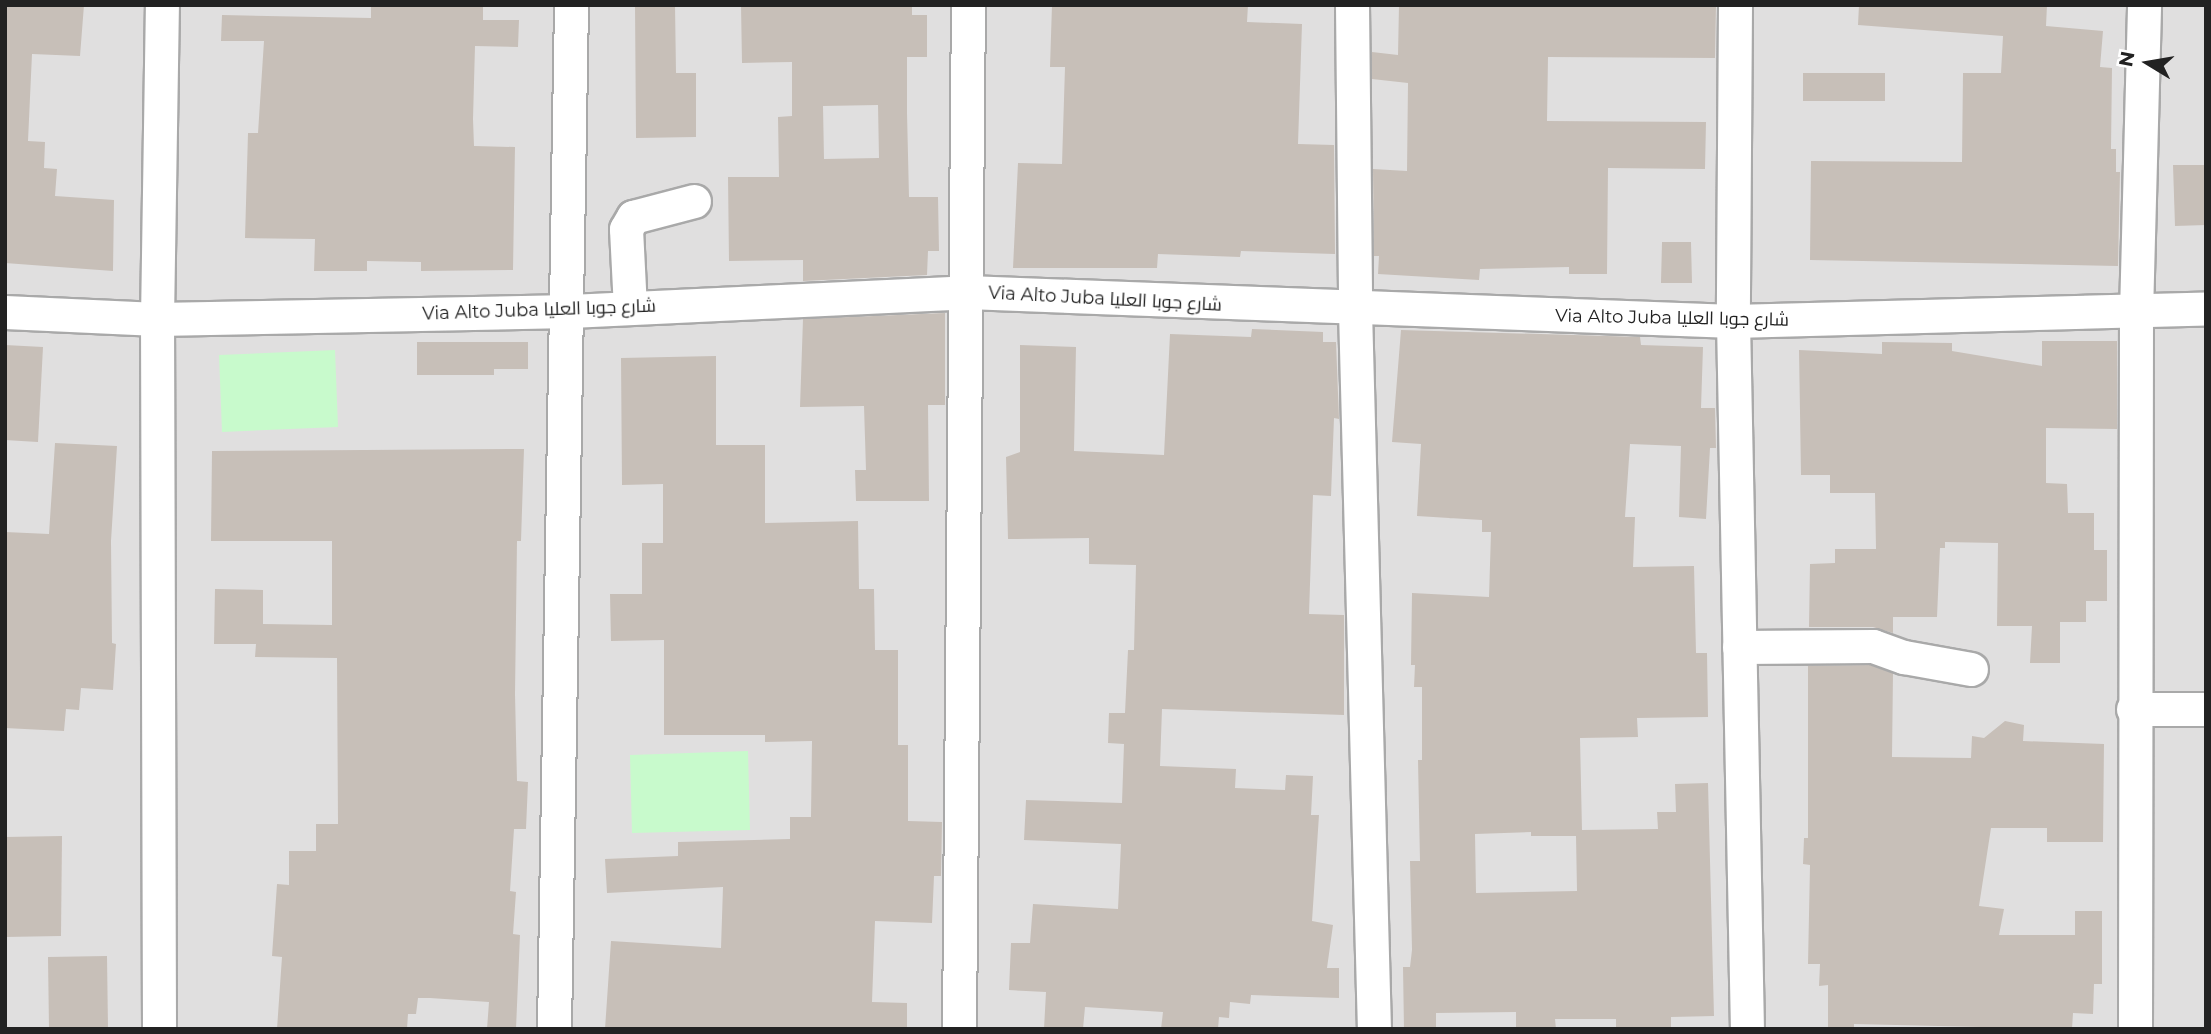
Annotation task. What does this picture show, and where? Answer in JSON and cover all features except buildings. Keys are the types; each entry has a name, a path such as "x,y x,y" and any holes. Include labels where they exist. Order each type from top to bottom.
{"street":[{"path":"159,1029 157,319 162,5"},
{"path":"554,1029 569,311 572,5"},
{"path":"959,1029 968,5"},
{"path":"1352,5 1355,310 1374,1029"},
{"path":"1735,5 1733,321 1747,1029"},
{"path":"2135,1029 2133,709 2136,313 2144,5"},
{"path":"630,308 626,229 633,217 694,201"},
{"name":"Via Alto Juba شارع جوبا العليا","path":"5,312 157,319 569,311 967,292 1355,310 1733,321 2136,313 2206,309"},
{"path":"1739,647 1873,646 1904,657 1971,669"},
{"path":"2133,709 2206,709"}],"shaded area":[{"path":"5,5 2206,5 2206,1029 5,1029"}],"green space":[{"path":"335,350 338,427 222,432 219,355"},
{"path":"748,751 750,830 632,833 630,755"}]}
